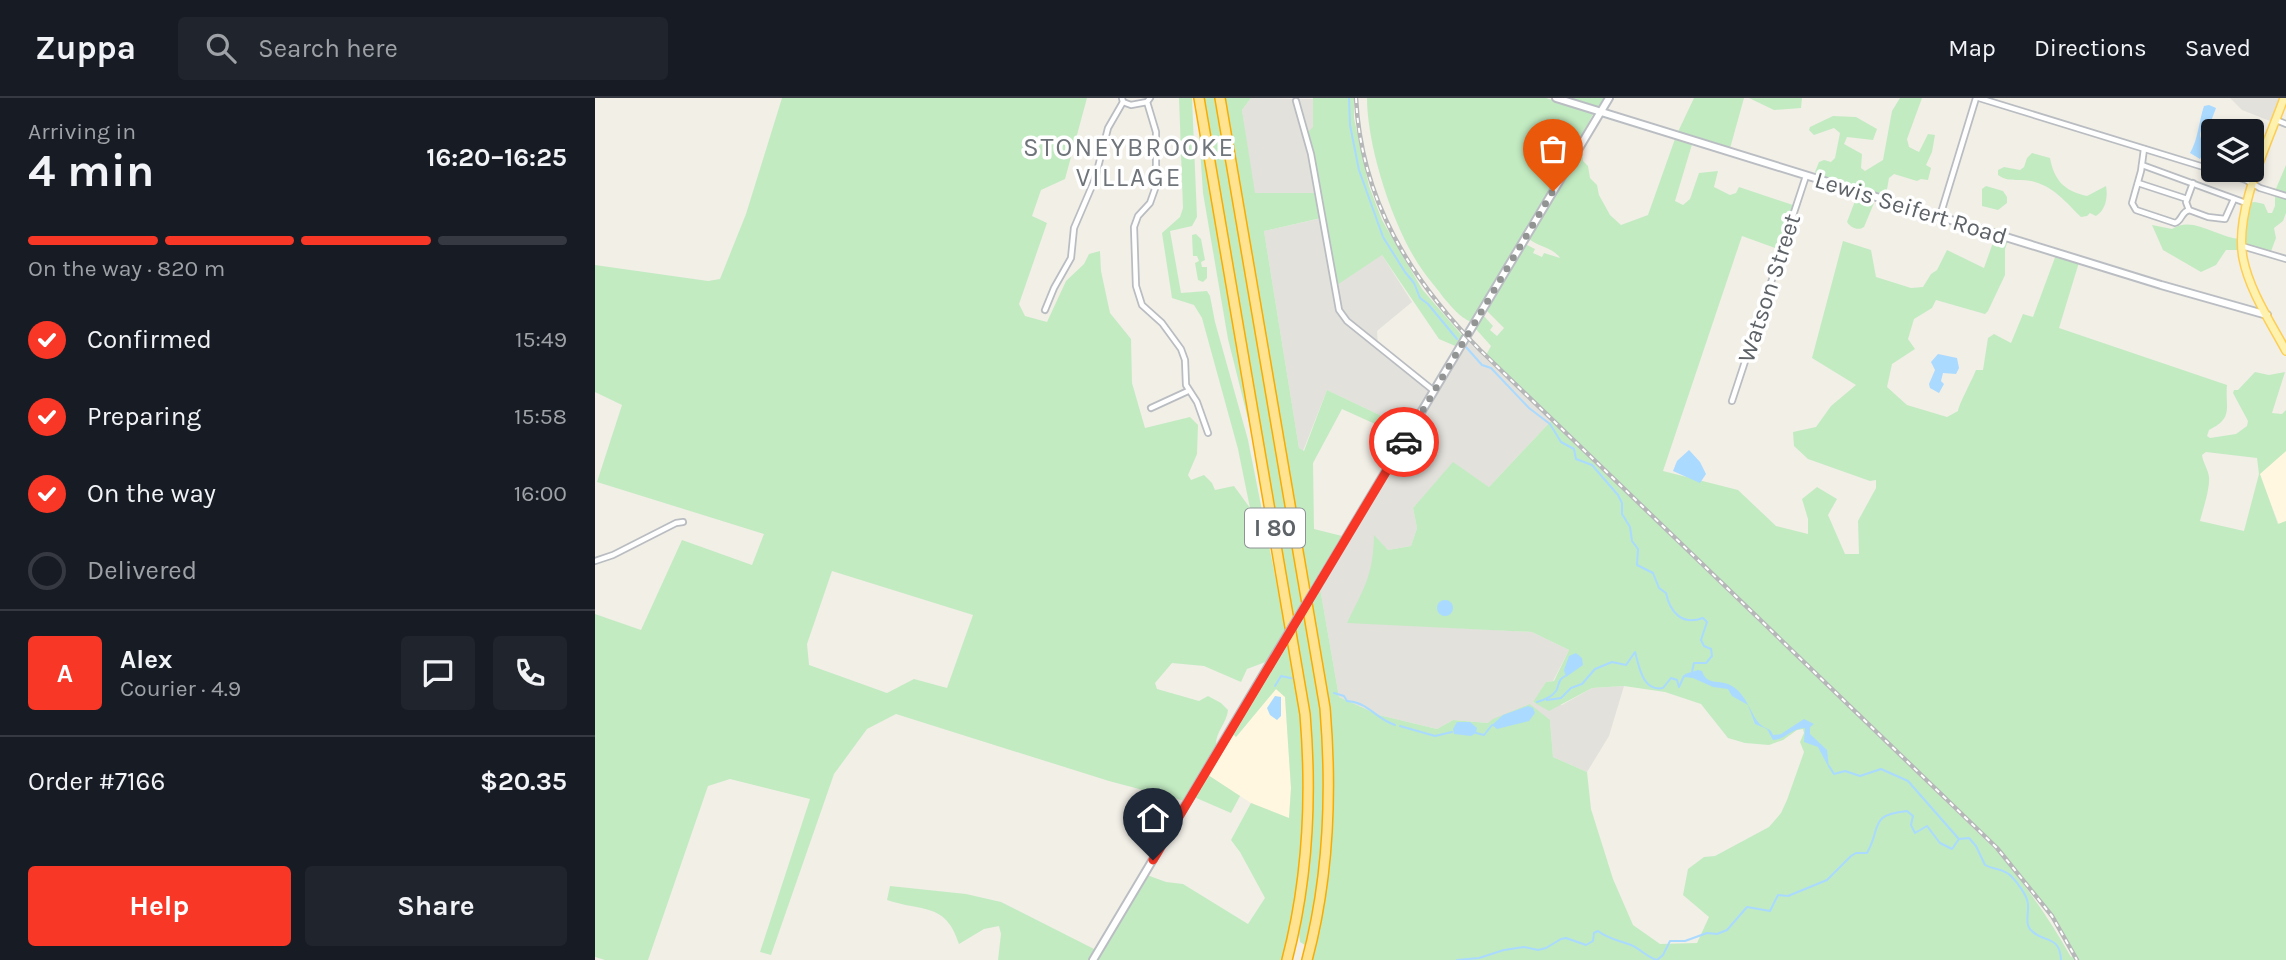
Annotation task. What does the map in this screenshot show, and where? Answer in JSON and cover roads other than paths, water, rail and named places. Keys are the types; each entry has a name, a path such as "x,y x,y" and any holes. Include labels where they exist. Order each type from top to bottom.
{"highway":[{"name":"I 80","path":"1199,98 1305,714 1309,781 1307,838 1296,921 1287,960"},
{"name":"I 80","path":"1220,98 1325,708 1329,764 1327,831 1319,905 1307,960"}],"main road":[{"name":"Lewis Seifert Road","path":"1556,98 2267,315"},
{"path":"1093,960 1609,98"},
{"path":"2284,98 2247,203 2242,221 2242,246 2246,270 2286,351"}],"street":[{"path":"1941,216 1977,98 2246,180 2286,196"},
{"path":"1045,310 1054,288 1072,258 1073,232 1095,179 1108,128 1123,100 1131,105 1149,100 1156,132 1156,186 1154,197 1138,216 1133,227 1136,286 1142,305 1162,323 1181,349 1185,360 1188,391 1197,401 1208,433"},
{"path":"1296,101 1311,154 1340,312 1347,321 1434,391"},
{"path":"2276,120 2286,124"},
{"path":"2144,149 2132,203 2136,210 2175,223 2189,210 2208,217 2225,219 2234,199"},
{"path":"2142,165 2247,203"},
{"name":"Watson Street","path":"1732,401 1806,176"},
{"path":"2138,183 2187,199"},
{"path":"2189,210 2187,199 2193,183"},
{"path":"2242,246 2286,259"},
{"path":"1151,408 1188,391"},
{"path":"595,561 683,522"}],"water":[{"path":"2204,106 2216,108 2212,119 2201,119 2200,159 2190,153"},
{"path":"1938,354 1957,358 1959,368 1956,374 1943,373 1941,381 1944,384 1939,393 1930,388 1929,384 1935,370 1931,362"},
{"path":"1689,450 1706,474 1700,483 1673,471 1677,461"},
{"path":"1442,600 1448,600 1453,608 1451,614 1442,616 1437,611 1437,605"},
{"path":"1576,653 1582,658 1583,665 1566,677 1564,670 1569,656"},
{"path":"1698,670 1702,671 1707,679 1730,685 1741,694 1745,700 1758,721 1767,729 1755,724 1748,705 1732,696 1728,689 1684,677 1685,674"},
{"path":"1275,696 1281,697 1281,716 1277,720 1270,715 1267,708"},
{"path":"1528,706 1533,708 1535,713 1529,721 1497,729 1492,725 1503,715"},
{"path":"1804,719 1814,724 1810,727 1810,734 1827,750 1829,768 1818,747 1804,742 1805,728 1773,740 1767,729 1773,735 1781,734"},
{"path":"1457,722 1470,722 1477,728 1476,733 1471,736 1454,734 1453,729"}],"waterway":[{"path":"1349,98 1350,125 1359,170 1383,237 1414,283 1420,298 1457,339"},
{"path":"1466,347 1482,365 1491,368 1529,408 1550,424 1561,442 1574,449 1576,459 1592,465 1618,495 1622,503 1622,514 1630,527 1632,541 1638,549 1637,565 1653,573 1659,588 1666,593 1678,616 1689,620 1703,618 1707,622 1701,640 1704,646 1711,649 1712,656 1706,663 1694,663 1692,672"},
{"path":"1547,700 1561,698 1571,688 1582,684 1595,669 1612,662 1626,665 1635,652 1640,670 1650,686 1663,688 1671,678 1677,680 1679,687 1684,676"},
{"path":"1275,686 1281,676 1295,679"},
{"path":"1537,702 1552,695 1565,676"},
{"path":"1334,693 1344,696 1347,701 1361,704 1395,725"},
{"path":"1476,733 1484,735 1492,725"},
{"path":"1400,726 1435,736 1452,732"},
{"path":"1829,766 1834,774 1845,771 1860,776 1881,769 1908,781 1958,838"},
{"path":"1457,960 1479,958 1524,947 1538,950 1566,938 1586,945 1593,941 1594,933 1598,931 1657,960 1663,955 1670,941 1685,941 1707,933 1717,934 1727,930 1747,907 1770,911 1778,895 1788,896 1827,880 1851,856 1867,853 1881,819 1907,811 1913,816 1911,825 1915,833 1927,826 1940,843 1952,849 1959,839 1969,838 1985,865 2011,876 2027,900 2027,922 2030,928 2037,935 2055,943 2061,960"}],"railway":[{"path":"1356,98 1360,135 1379,204 1411,266 1455,323 1997,848 2052,916 2077,960"}],"district":[{"name":"STONEYBROOKE VILLAGE","path":"1129,162"}]}
